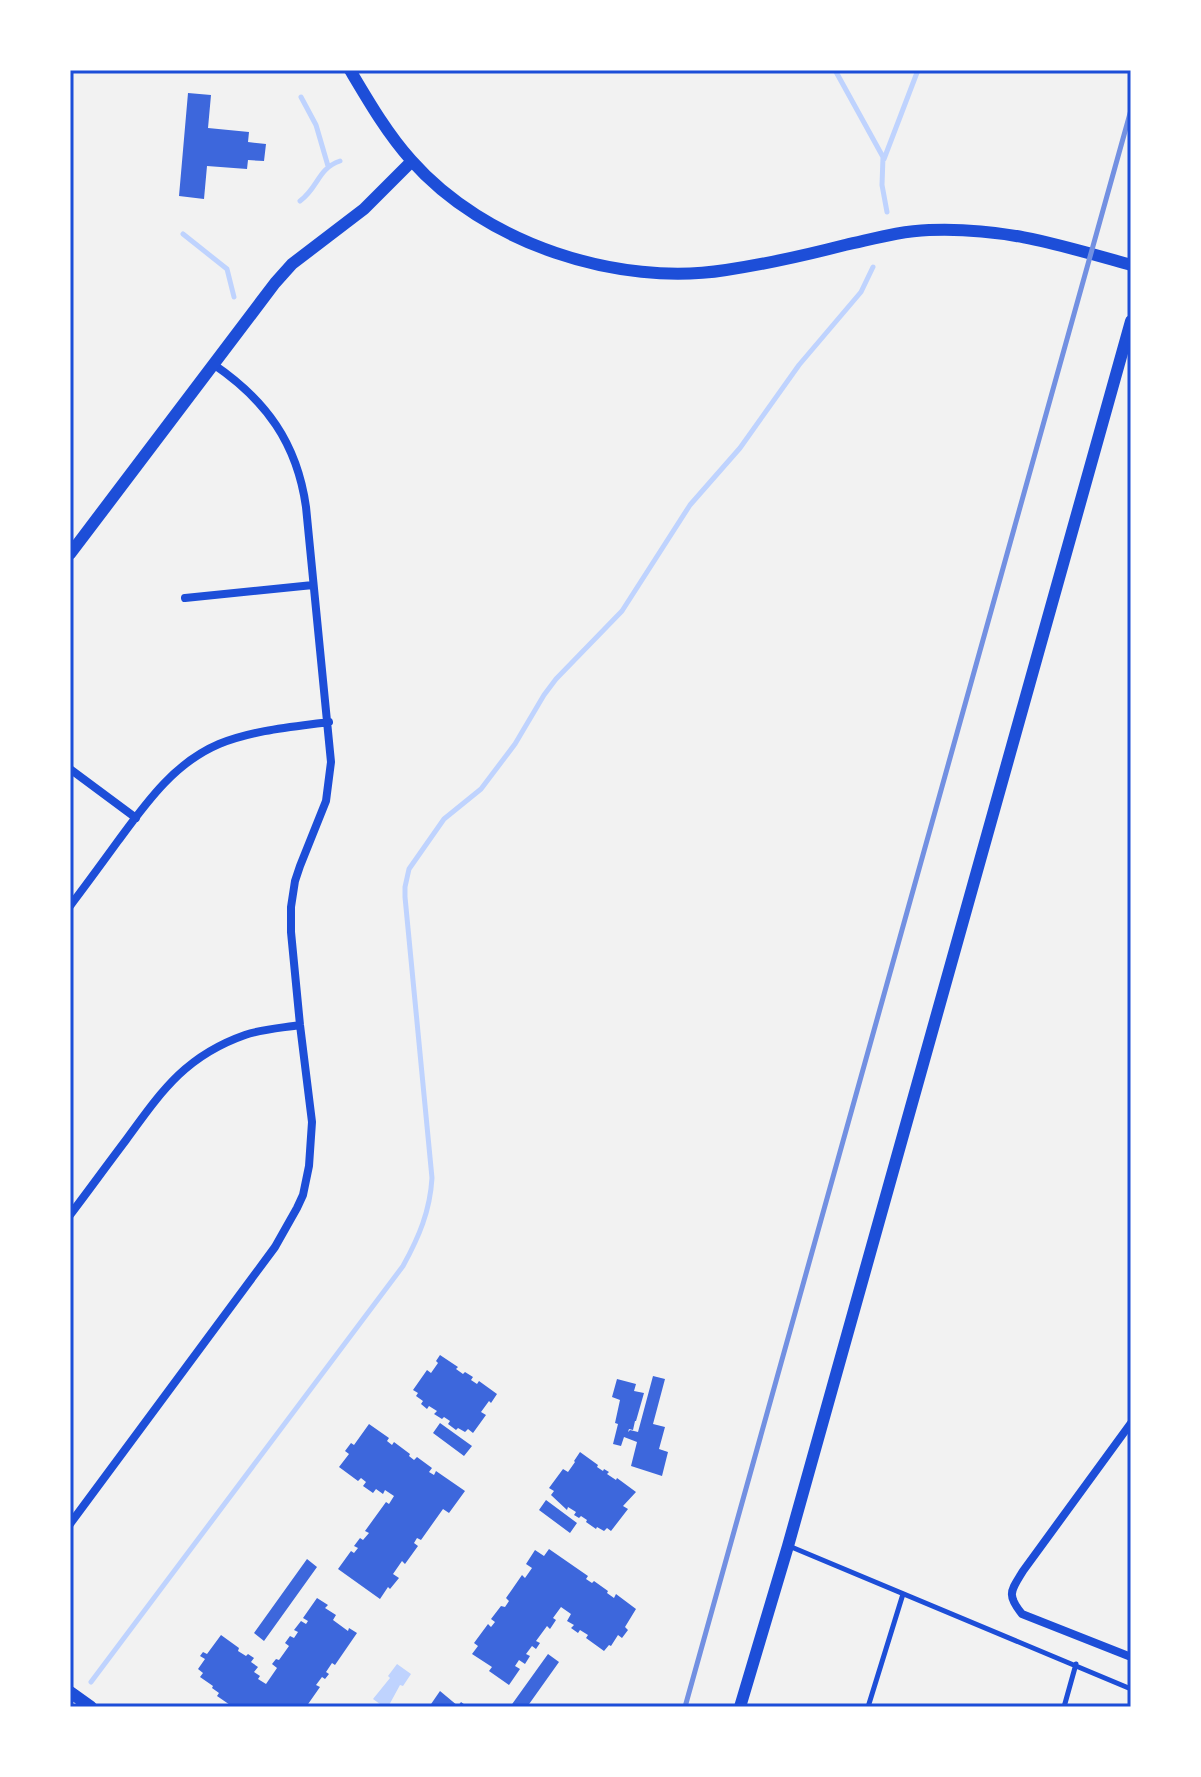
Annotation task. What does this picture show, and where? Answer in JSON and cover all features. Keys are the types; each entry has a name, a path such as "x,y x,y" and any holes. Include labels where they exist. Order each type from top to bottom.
{"street":[{"path":"350,70 382,123 412,161 441,190 507,232 558,253 619,270 680,274 723,271 897,233 928,230 1017,235 1131,265"},
{"path":"70,554 284,272 364,209 412,161"},
{"path":"740,1707 788,1546 1131,321"},
{"path":"70,1524 275,1247 297,1208 306,1181 312,1136 291,907 300,866 322,814 329,788 331,748 304,492 289,446 272,420 255,399 213,364"},
{"path":"185,598 313,585"},
{"path":"70,906 166,781 186,764 221,743 263,731 329,722"},
{"path":"70,769 136,818"},
{"path":"70,1215 162,1090 183,1070 236,1039 260,1031 300,1025"},
{"path":"1131,1423 1023,1571 1012,1588 1012,1602 1022,1614 1131,1657"},
{"path":"70,1692 91,1707"}],"lane":[{"path":"788,1546 1131,1689"},
{"path":"868,1707 903,1594"},
{"path":"1064,1707 1076,1664"}],"water":[{"path":"397,1664 411,1674 403,1686 400,1685 388,1707 384,1707 373,1699"}],"building":[{"path":"188,93 211,95 208,128 249,132 248,142 266,144 264,161 248,160 247,169 207,166 204,199 179,196"},
{"path":"440,1355 463,1374 465,1372 473,1377 471,1380 477,1384 479,1381 497,1394 481,1412 486,1415 473,1433 468,1429 465,1432 456,1430 448,1424 450,1421 434,1414 437,1411 421,1404 423,1401 413,1390 427,1370 431,1373"},
{"path":"653,1376 665,1379 653,1424 665,1427 659,1449 668,1452 662,1476 631,1466 637,1442 624,1437 621,1446 613,1444 620,1400 612,1397 617,1379 636,1384 634,1391 644,1393 633,1430 629,1429 628,1432 638,1432"},
{"path":"440,1423 472,1446 464,1456 433,1433"},
{"path":"369,1424 389,1438 387,1441 392,1445 394,1442 414,1460 417,1457 432,1468 429,1472 434,1475 436,1471 465,1491 449,1513 443,1509 421,1540 417,1538 414,1543 418,1546 393,1574 399,1578 380,1599 338,1569 351,1551 354,1553 358,1548 354,1546 369,1533 365,1531 394,1496 385,1490 383,1494 376,1489 373,1493 363,1486 366,1482 361,1478 358,1481 339,1467 349,1454 345,1451 351,1443 354,1445"},
{"path":"580,1452 636,1492 623,1506 628,1509 611,1531 607,1528 604,1531 596,1529 551,1495 554,1491 549,1488 563,1469 568,1472"},
{"path":"546,1500 577,1523 570,1533 539,1510"},
{"path":"549,1549 588,1576 586,1579 592,1583 594,1581 614,1598 616,1594 636,1609 622,1638 618,1635 604,1651 586,1638 588,1635 571,1628 574,1625 567,1621 571,1614 561,1607 550,1629 547,1626 536,1641 540,1643 536,1649 532,1646 526,1654 530,1656 525,1664 519,1660 515,1666 520,1669 509,1685 489,1671 492,1667 472,1654 478,1646 474,1643 488,1624 491,1627 495,1622 491,1619 501,1606 505,1607 509,1601 506,1598 522,1575 525,1578 532,1568 526,1564 535,1550 544,1556"},
{"path":"307,1559 317,1567 264,1641 254,1633"},
{"path":"317,1598 336,1615 333,1620 348,1631 349,1628 357,1633 335,1665 332,1663 326,1672 329,1674 316,1685 320,1687 306,1707 239,1707 235,1704 233,1707 217,1696 219,1693 213,1686 200,1677 203,1673 198,1669 205,1659 200,1656 203,1652 207,1654 221,1635 239,1648 238,1651 254,1658 251,1662 258,1667 254,1672 266,1684 277,1668 272,1664 289,1646 285,1643 290,1636 294,1638 298,1632 294,1630 301,1621 306,1624 308,1621 303,1618"},
{"path":"548,1654 559,1662 527,1707 510,1707"},
{"path":"440,1691 458,1706 461,1702 468,1707 429,1707"}],"waterway":[{"path":"835,70 883,157 882,185 887,212"},
{"path":"884,159 918,70"},
{"path":"301,97 316,125 328,166"},
{"path":"300,201 322,173 340,161"},
{"path":"183,234 227,269 234,297"},
{"path":"91,1682 403,1266 419,1234 429,1202 432,1178 405,897 409,869 444,819 481,789 515,744 556,679 622,611 690,505 740,448 799,365 861,292 873,267"}],"railway":[{"path":"685,1707 1131,110"}]}
